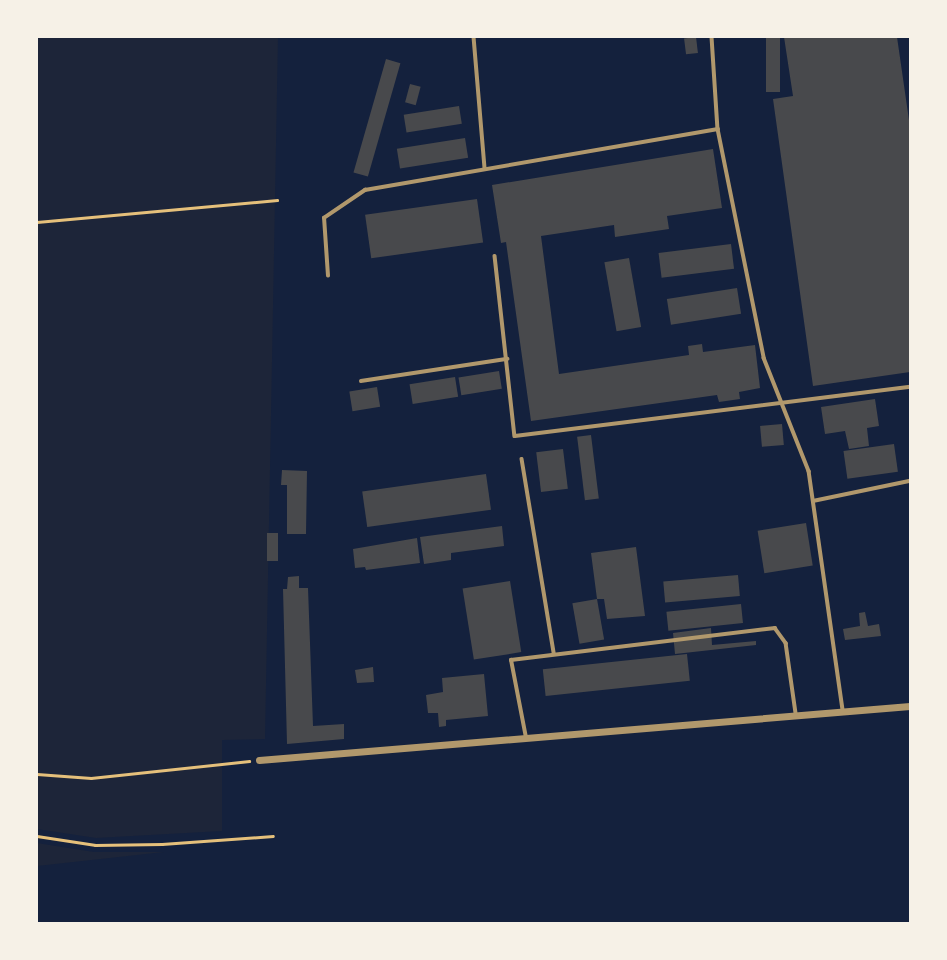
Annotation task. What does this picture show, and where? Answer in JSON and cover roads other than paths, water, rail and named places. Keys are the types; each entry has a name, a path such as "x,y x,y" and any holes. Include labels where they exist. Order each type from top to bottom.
{"street":[{"path":"259,760 910,706"}],"lane":[{"path":"474,37 485,169"},
{"path":"712,37 718,129 764,358 784,402 809,471 843,712"},
{"path":"328,276 324,218 365,190 718,129"},
{"path":"495,256 515,436 910,387"},
{"path":"361,381 507,359"},
{"path":"522,459 554,653"},
{"path":"813,501 910,481"},
{"path":"526,738 511,660 775,628 786,643 797,716"}]}
